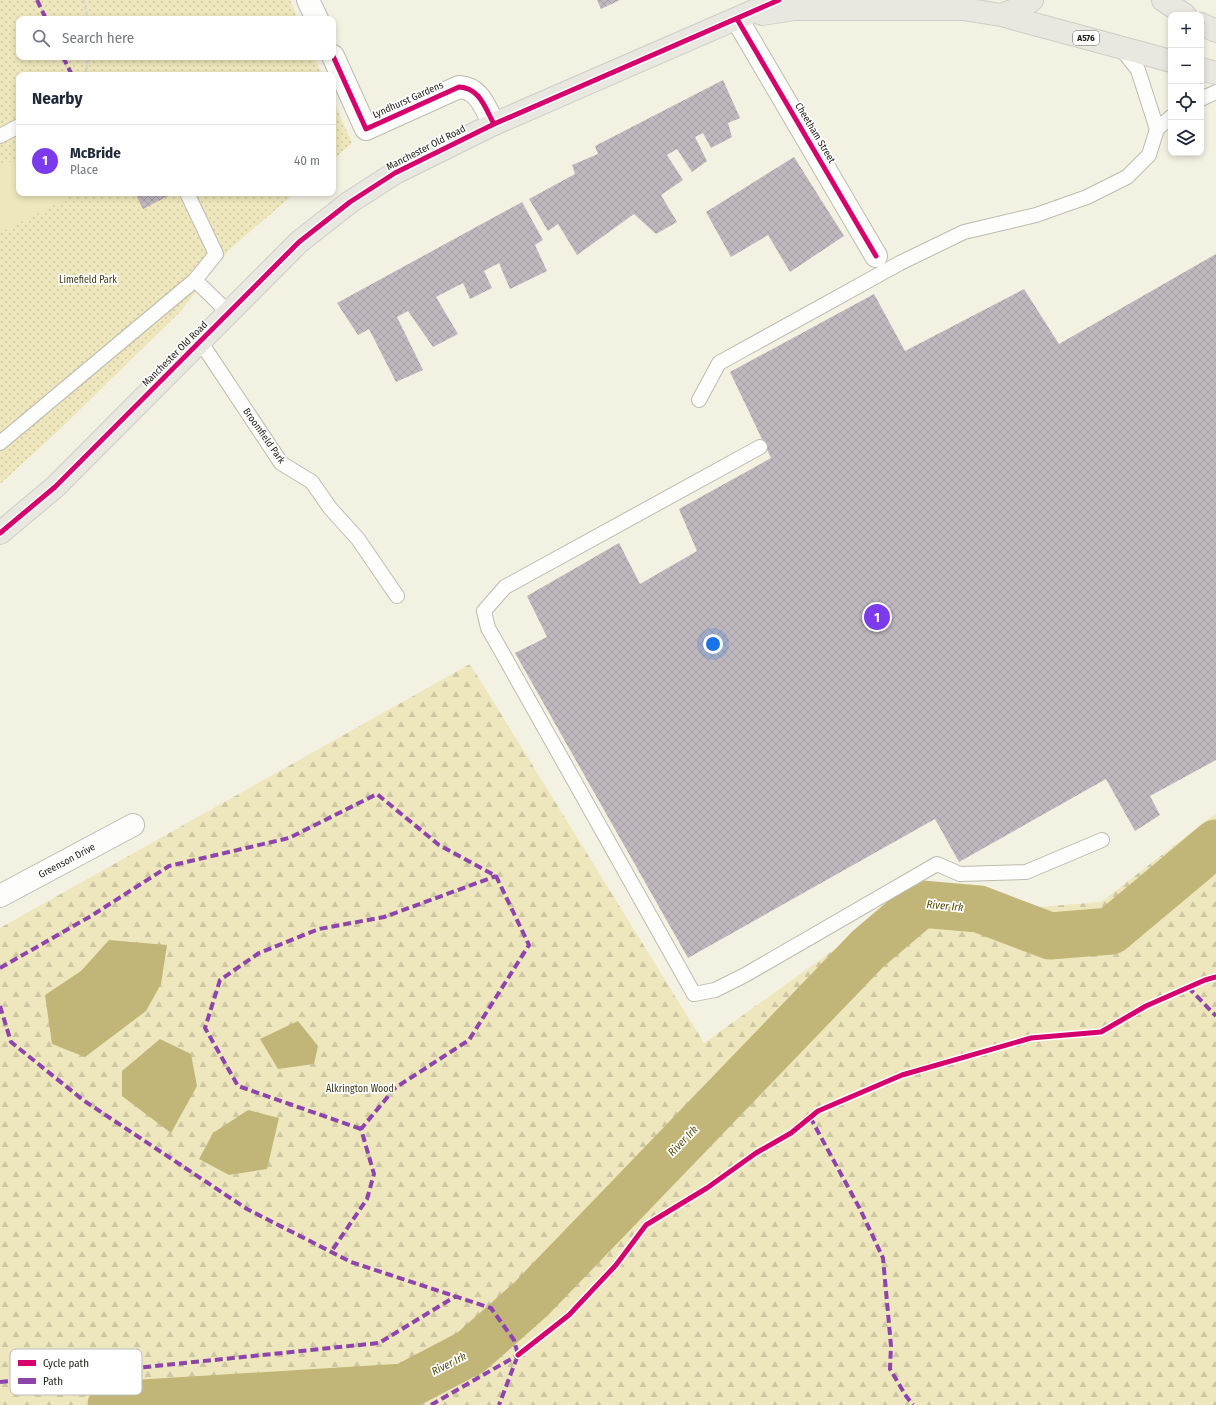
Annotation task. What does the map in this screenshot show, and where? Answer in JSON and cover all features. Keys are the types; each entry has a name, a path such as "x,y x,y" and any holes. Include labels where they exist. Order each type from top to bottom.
{"main road":[{"name":"Manchester Old Road","path":"0,533 55,487 299,242 350,202 395,173 494,124 779,0"},
{"name":"A576","path":"1001,15 1020,8 1032,0"},
{"path":"1163,0 1181,12"},
{"name":"Manchester Old Road","path":"737,19 795,9 954,4"},
{"name":"A576","path":"954,4 1001,15 1168,60"},
{"path":"1204,25 1216,30"},
{"path":"1204,70 1216,73"}],"street":[{"path":"308,0 316,16"},
{"name":"Cheetham Street","path":"737,19 880,264"},
{"name":"Lyndhurst Gardens","path":"335,60 366,129 459,87 467,87 477,93 494,124"},
{"name":"Greenson Drive","path":"0,896 133,825"}],"lane":[{"path":"1120,47 1138,70 1157,129"},
{"path":"1204,98 1216,92"},
{"path":"699,400 719,363 880,264 964,232 1036,215 1087,197 1127,177 1149,155 1157,129 1168,120"},
{"path":"0,136 16,128"},
{"path":"0,443 195,280 216,254 188,196"},
{"path":"195,280 228,312"},
{"name":"Broomfield Park","path":"200,341 281,463 312,482 330,508 358,539 397,596"},
{"path":"760,447 505,587 484,611 488,628 694,994 715,990 745,975 937,864 960,874 1026,872 1102,840"}],"path":[{"path":"83,0 87,16"},
{"path":"86,72 88,60"}],"green space":[{"name":"Limefield Park","path":"0,0 290,0 297,16 16,16 16,60 315,60 321,72 16,72 16,196 292,196 230,249 180,312 58,431 0,484"},
{"path":"336,107 352,143 336,157"},
{"path":"16,159 16,196 71,196 0,233 0,167"},
{"name":"Alkrington Wood","path":"470,664 704,1043 842,944 886,907 939,887 1039,907 1101,902 1216,813 1216,1405 0,1405 0,928"}],"shaded area":[{"path":"109,940 167,945 161,984 146,1011 85,1057 52,1044 45,995 81,971"},
{"path":"298,1021 318,1046 314,1064 278,1069 260,1039"},
{"path":"160,1039 191,1054 197,1086 171,1133 122,1096 122,1071"},
{"path":"248,1110 279,1118 267,1169 229,1175 199,1159 213,1133"}],"building":[{"path":"597,0 620,0 601,9"},
{"path":"723,80 740,118 728,123 732,137 711,148 703,133 695,137 707,161 692,172 677,149 667,155 683,180 661,195 677,222 656,234 634,214 577,255 558,224 548,231 529,199 575,174 572,165 598,154 595,146"},
{"path":"794,157 844,236 790,272 768,235 731,257 706,212"},
{"path":"136,196 168,196 143,209"},
{"path":"522,202 543,240 535,245 547,271 510,289 499,263 484,271 492,288 470,299 463,283 436,297 458,334 433,347 408,311 397,317 423,370 396,382 369,329 358,335 337,303"},
{"path":"1216,254 1216,760 1150,796 1160,815 1135,831 1106,779 959,862 935,819 688,958 515,653 547,637 527,596 619,543 640,584 697,551 679,509 771,458 730,372 874,294 905,351 1024,289 1059,344"}],"waterway":[{"name":"River Irk","path":"111,1405 404,1387 471,1352 531,1299 868,949 921,904 979,909 1050,936 1111,931 1216,843"}],"marked path":[{"path":"37,0 45,16"},
{"path":"64,60 70,72"},
{"path":"0,968 91,916 169,866 289,838 377,794 439,845 496,876 529,945 469,1040 395,1088 361,1129 374,1174 367,1199 331,1252"},
{"path":"361,1129 238,1086 205,1028 220,980 259,953 319,929 384,917 496,876"},
{"path":"1188,987 1216,1016"},
{"path":"0,1006 11,1042 83,1100 247,1209 351,1262 491,1308 514,1340 518,1355 499,1405"},
{"path":"810,1117 860,1209 883,1258 891,1346 890,1369 913,1405"},
{"path":"142,1367 379,1343 456,1296"},
{"path":"431,1405 518,1355"},
{"path":"0,1382 10,1381"}],"cycle path":[{"path":"0,533 55,487 299,242 350,202 395,173 494,124 779,0"},
{"path":"737,19 876,256"},
{"path":"335,60 366,129 459,87 466,88 477,95 485,106 494,124"},
{"path":"518,1355 569,1315 616,1265 646,1225 707,1188 756,1153 791,1133 818,1111 902,1075 1031,1038 1101,1032 1146,1006 1205,980 1216,977"}],"place":[{"name":"McBride","path":"877,617"}]}
